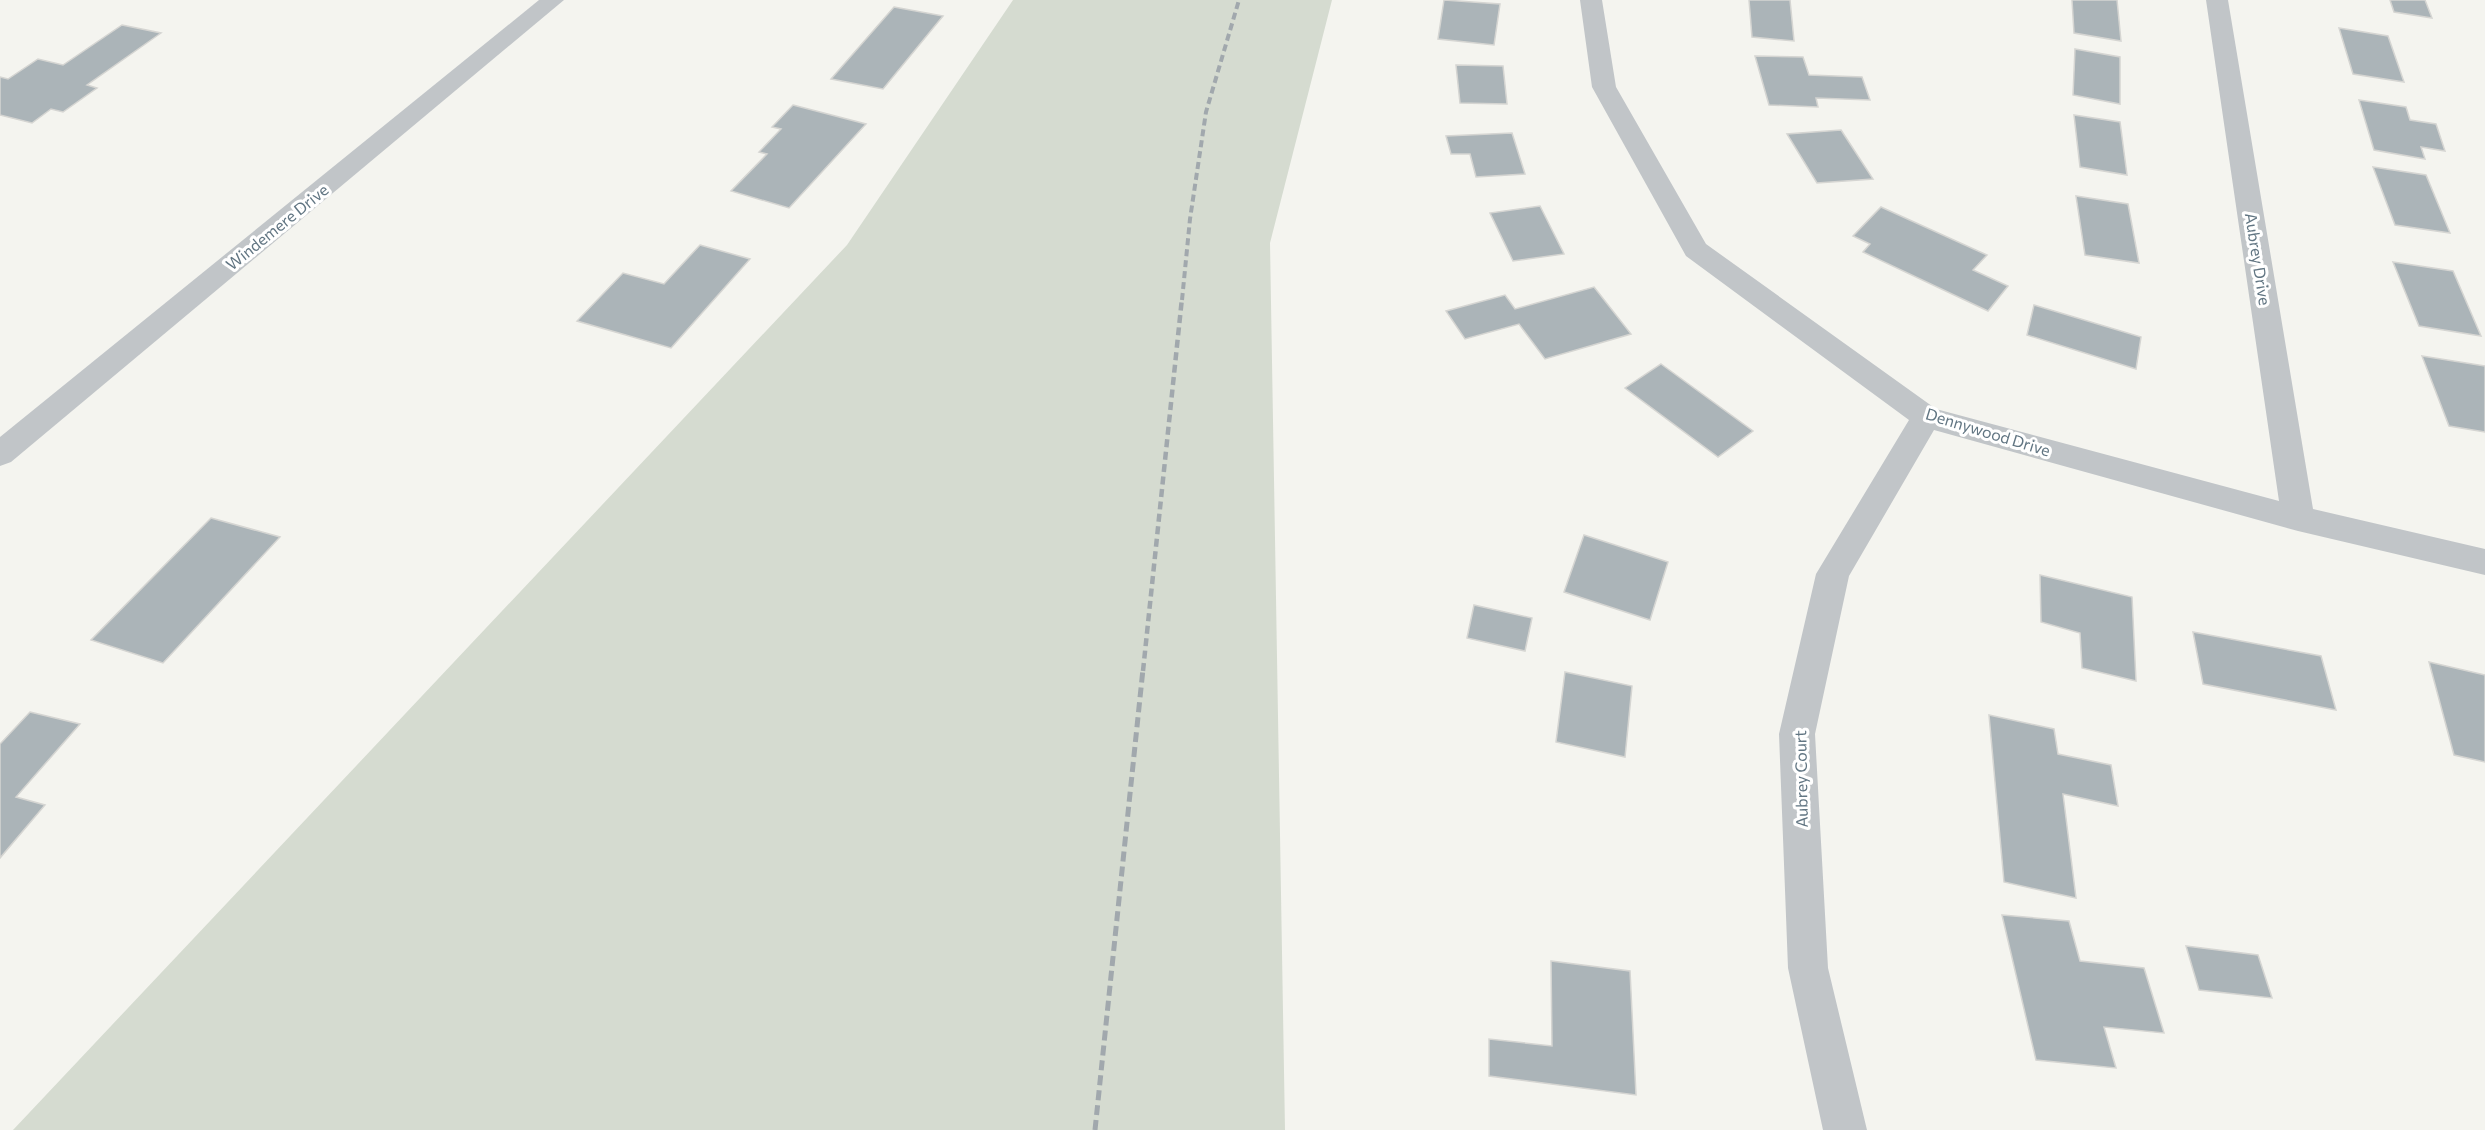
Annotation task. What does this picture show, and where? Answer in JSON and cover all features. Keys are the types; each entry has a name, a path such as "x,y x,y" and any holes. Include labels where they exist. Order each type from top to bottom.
{"street":[{"name":"Windemere Drive","path":"0,453 553,0"},
{"name":"Dennywood Drive","path":"1591,0 1604,87 1696,250 1926,417 2298,518 2485,562"},
{"name":"Aubrey Drive","path":"2217,0 2298,518"},
{"name":"Aubrey Court","path":"1845,1130 1808,968 1797,734 1833,574 1926,417"}],"shaded area":[{"path":"1013,0 1332,0 1270,243 1285,1130 13,1130 847,245"}],"building":[{"path":"1444,0 1500,4 1494,45 1438,39"},
{"path":"1749,0 1790,0 1794,41 1752,37"},
{"path":"2072,0 2117,0 2121,41 2074,33"},
{"path":"2390,0 2425,0 2432,18 2394,12"},
{"path":"894,7 943,16 883,89 831,79"},
{"path":"122,25 161,33 87,85 97,88 63,112 51,109 32,123 0,115 0,77 8,79 38,59 63,65"},
{"path":"2339,28 2388,36 2404,82 2353,74"},
{"path":"2075,49 2120,57 2120,104 2073,95"},
{"path":"1755,56 1803,57 1809,75 1862,77 1870,100 1816,98 1818,107 1769,105"},
{"path":"1456,65 1503,66 1507,104 1460,103"},
{"path":"2359,100 2406,107 2410,120 2436,124 2445,151 2421,147 2425,159 2374,150"},
{"path":"793,105 866,124 789,208 731,191 767,154 759,152 781,129 772,127"},
{"path":"2074,115 2120,122 2127,175 2080,167"},
{"path":"1841,130 1873,179 1817,183 1787,134"},
{"path":"1512,133 1525,174 1476,177 1470,154 1451,154 1446,136"},
{"path":"2373,167 2426,175 2450,233 2395,225"},
{"path":"2076,196 2128,204 2139,263 2085,255"},
{"path":"1540,206 1564,254 1513,261 1490,213"},
{"path":"1881,207 1987,255 1973,270 2008,286 1988,311 1863,252 1870,244 1853,236"},
{"path":"700,245 750,259 671,348 577,321 623,273 664,284"},
{"path":"2393,262 2453,271 2481,336 2419,326"},
{"path":"1594,287 1631,334 1545,359 1519,324 1465,339 1446,311 1505,295 1515,309"},
{"path":"2034,305 2141,337 2136,369 2027,335"},
{"path":"2422,356 2485,366 2485,432 2449,426"},
{"path":"1661,364 1753,431 1718,457 1625,388"},
{"path":"211,518 280,537 163,663 91,640"},
{"path":"1584,535 1668,562 1650,620 1564,592"},
{"path":"2040,575 2132,597 2136,681 2082,668 2080,633 2041,622"},
{"path":"1474,605 1532,618 1525,651 1467,638"},
{"path":"2193,632 2321,656 2336,710 2203,684"},
{"path":"2429,662 2485,675 2485,762 2454,755"},
{"path":"1565,672 1632,686 1625,757 1556,742"},
{"path":"30,712 80,724 16,797 45,805 0,858 0,744"},
{"path":"1989,715 2054,729 2058,754 2111,765 2118,806 2063,794 2076,898 2004,882"},
{"path":"2002,915 2069,921 2080,961 2144,968 2164,1033 2104,1027 2116,1068 2036,1060"},
{"path":"2186,946 2258,955 2272,998 2199,990"},
{"path":"1551,961 1630,971 1636,1095 1489,1076 1489,1039 1552,1046"}],"railway":[{"path":"1182,300 1190,219 1206,112 1239,0"},
{"path":"1143,671 1182,298"},
{"path":"1095,1130 1143,669"}]}
